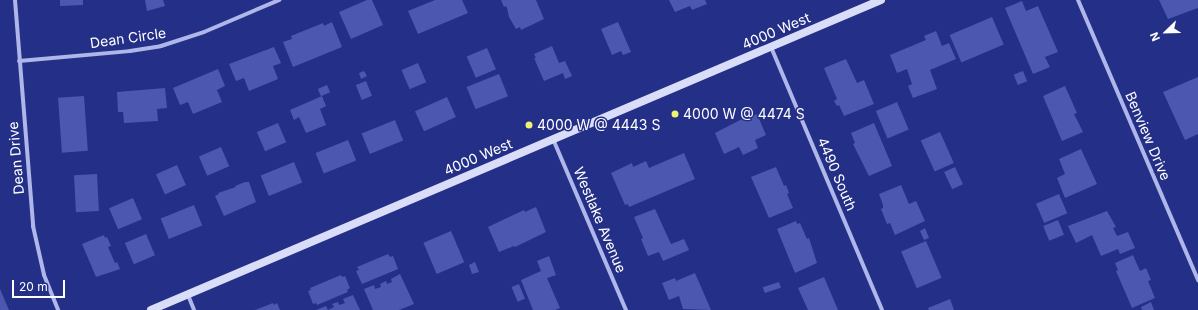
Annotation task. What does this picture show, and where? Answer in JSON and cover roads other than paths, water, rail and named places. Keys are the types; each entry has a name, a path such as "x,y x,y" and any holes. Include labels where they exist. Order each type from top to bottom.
{"street":[{"name":"Dean Drive","path":"15,0 33,226 44,276 58,310"},
{"name":"Dean Circle","path":"19,61 130,51 161,46 204,32 279,0"},
{"name":"4000 West","path":"151,310 881,0"},
{"name":"Benview Drive","path":"1078,0 1198,280"},
{"name":"4490 South","path":"771,47 882,310"},
{"name":"Westlake Avenue","path":"554,139 626,310"},
{"path":"188,295 194,310"}],"place":[{"name":"4000 W @ 4474 S","path":"675,114"},
{"name":"4000 W @ 4443 S","path":"529,125"}]}
